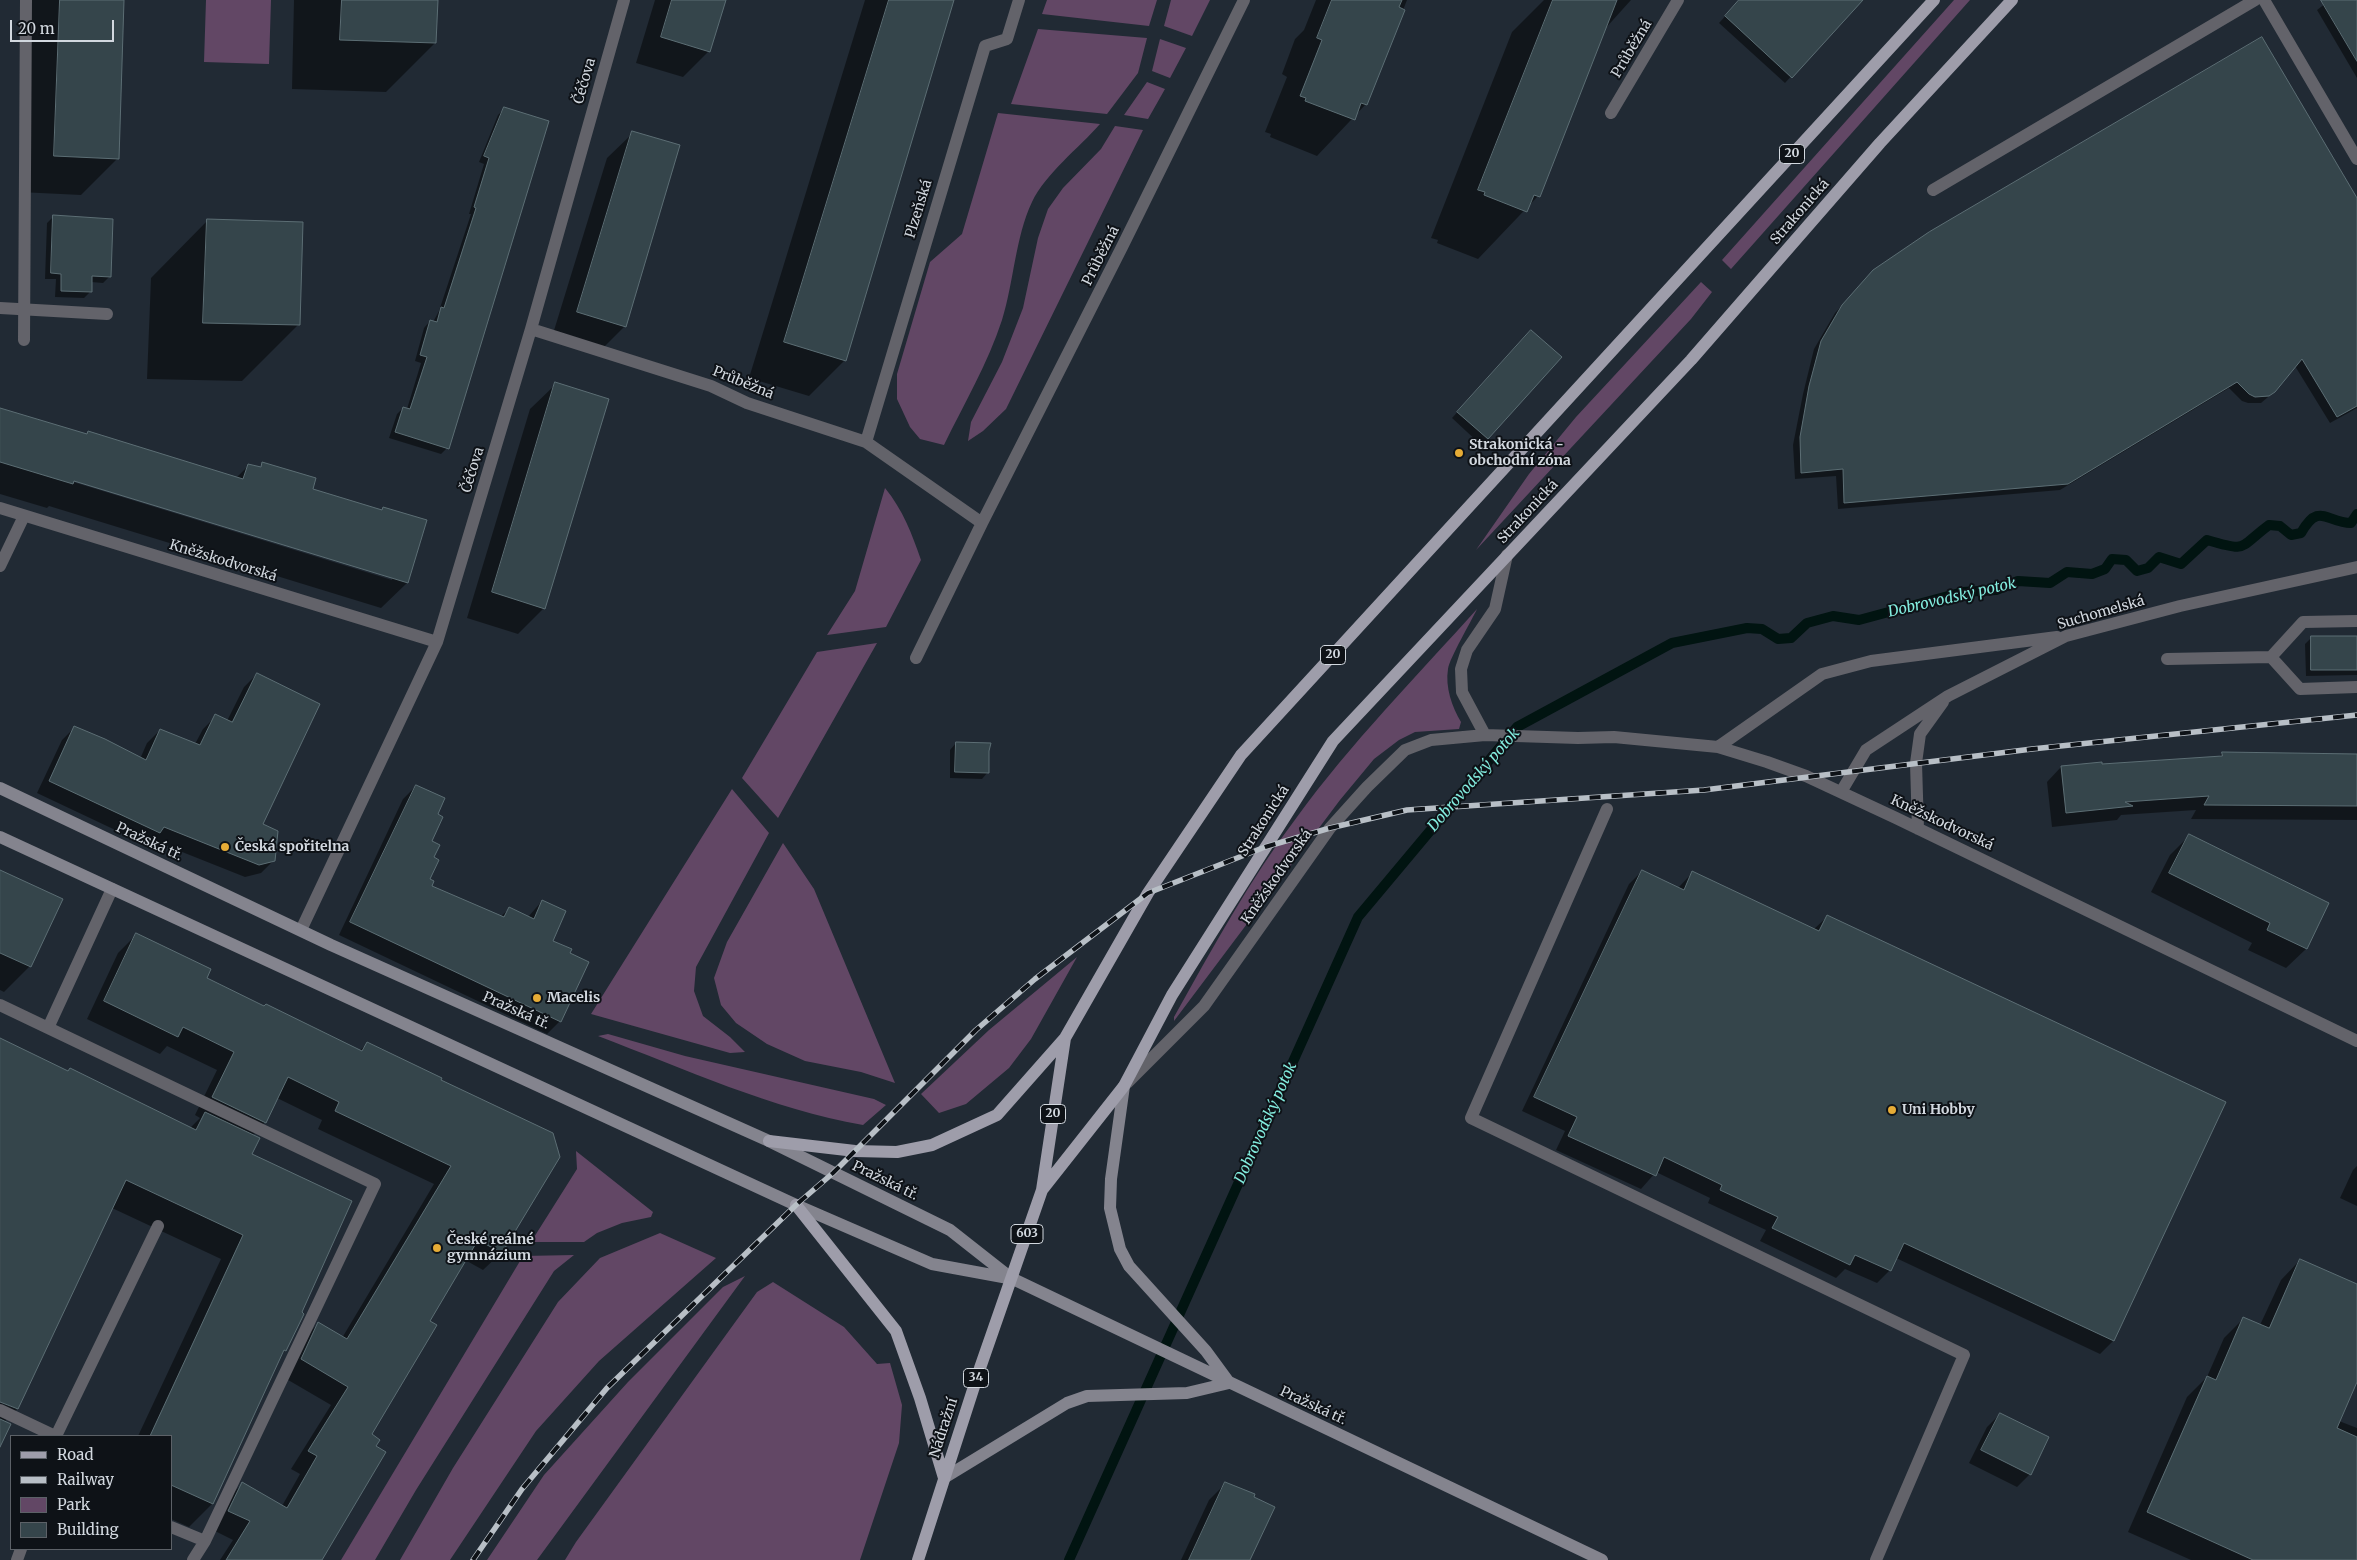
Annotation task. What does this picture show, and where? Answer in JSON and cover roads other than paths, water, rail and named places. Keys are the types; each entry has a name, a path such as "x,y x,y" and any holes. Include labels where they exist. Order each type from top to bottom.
{"main road":[{"name":"20","path":"1042,1190 1065,1038 1148,893 1241,755 1934,0"},
{"name":"Strakonická","path":"1042,1190 1124,1086 1172,995 1334,741 1691,360 1880,143 2012,0"},
{"path":"769,1141 855,1151 897,1152 932,1145 997,1116 1065,1038"},
{"name":"603","path":"1011,1278 1042,1190"},
{"path":"796,1204 896,1331 920,1398 944,1478"},
{"name":"Nádražní","path":"918,1560 1011,1278"}],"street":[{"path":"24,340 26,0"},
{"name":"Čéčova","path":"301,930 437,642 531,329 624,0"},
{"name":"Plzeňská","path":"866,442 985,46 1007,39 1019,0"},
{"name":"Průběžná","path":"916,658 1244,0"},
{"name":"Průběžná","path":"1611,113 1678,0"},
{"path":"1933,190 2255,0"},
{"path":"2264,0 2357,158"},
{"path":"0,308 108,314"},
{"name":"Průběžná","path":"531,329 711,386 748,403 866,442 982,523"},
{"name":"Kněžskodvorská","path":"0,508 437,642"},
{"path":"0,566 24,516"},
{"path":"1488,735 1462,692 1462,669 1467,650 1495,609 1507,555"},
{"name":"Suchomelská","path":"1841,792 1866,750 1948,696 2066,636 2180,606 2357,568"},
{"path":"2167,659 2271,657 2303,622 2357,621"},
{"path":"1718,747 1822,674 1871,661 2066,636"},
{"path":"2271,657 2300,689 2357,687"},
{"path":"1918,829 1916,763 1920,734 1948,696"},
{"name":"Kněžskodvorská","path":"1124,1086 1204,1006 1330,828 1367,787 1405,750 1432,740 1488,735 1578,738 1614,737 1718,747 1768,762 1841,792 2357,1041"},
{"name":"Pražská tř.","path":"0,788 301,930 769,1141 950,1230 1011,1278 1602,1560"},
{"path":"1607,809 1471,1118 1964,1355 1876,1560"},
{"name":"Pražská tř.","path":"0,837 796,1204 932,1264 1011,1278"},
{"path":"48,1028 112,890"},
{"path":"0,1005 375,1184 205,1541 193,1560"},
{"path":"944,1478 1067,1403 1087,1396 1187,1393 1230,1383 1206,1351 1129,1266 1120,1249 1110,1208 1111,1179 1124,1086"},
{"path":"55,1435 158,1226"},
{"path":"0,1410 53,1435"},
{"path":"172,1527 205,1541"}],"waterway":[{"name":"Dobrovodský potok","path":"1069,1560 1358,917 1517,727 1672,643 1747,628 1762,629 1778,639 1791,638 1807,623 1833,616 1859,620 1963,592 1996,590 2018,581 2050,583 2067,572 2092,574 2105,569 2112,559 2126,560 2137,571 2148,568 2159,557 2181,564 2207,540 2236,547 2246,543 2269,525 2280,526 2291,535 2301,533 2307,523 2318,516 2351,523 2357,514"}],"railway":[{"path":"473,1560 522,1489 607,1388 796,1205 833,1173 976,1030 1035,979 1148,893 1265,847 1330,828 1407,810 1704,790 2032,749 2357,715"}],"place":[{"name":"Strakonická - obchodní zóna","path":"1459,453"},
{"name":"Česká spořitelna","path":"225,847"},
{"name":"Macelis","path":"537,998"},
{"name":"Uni Hobby","path":"1892,1110"},
{"name":"České reálné gymnázium","path":"437,1248"}]}
